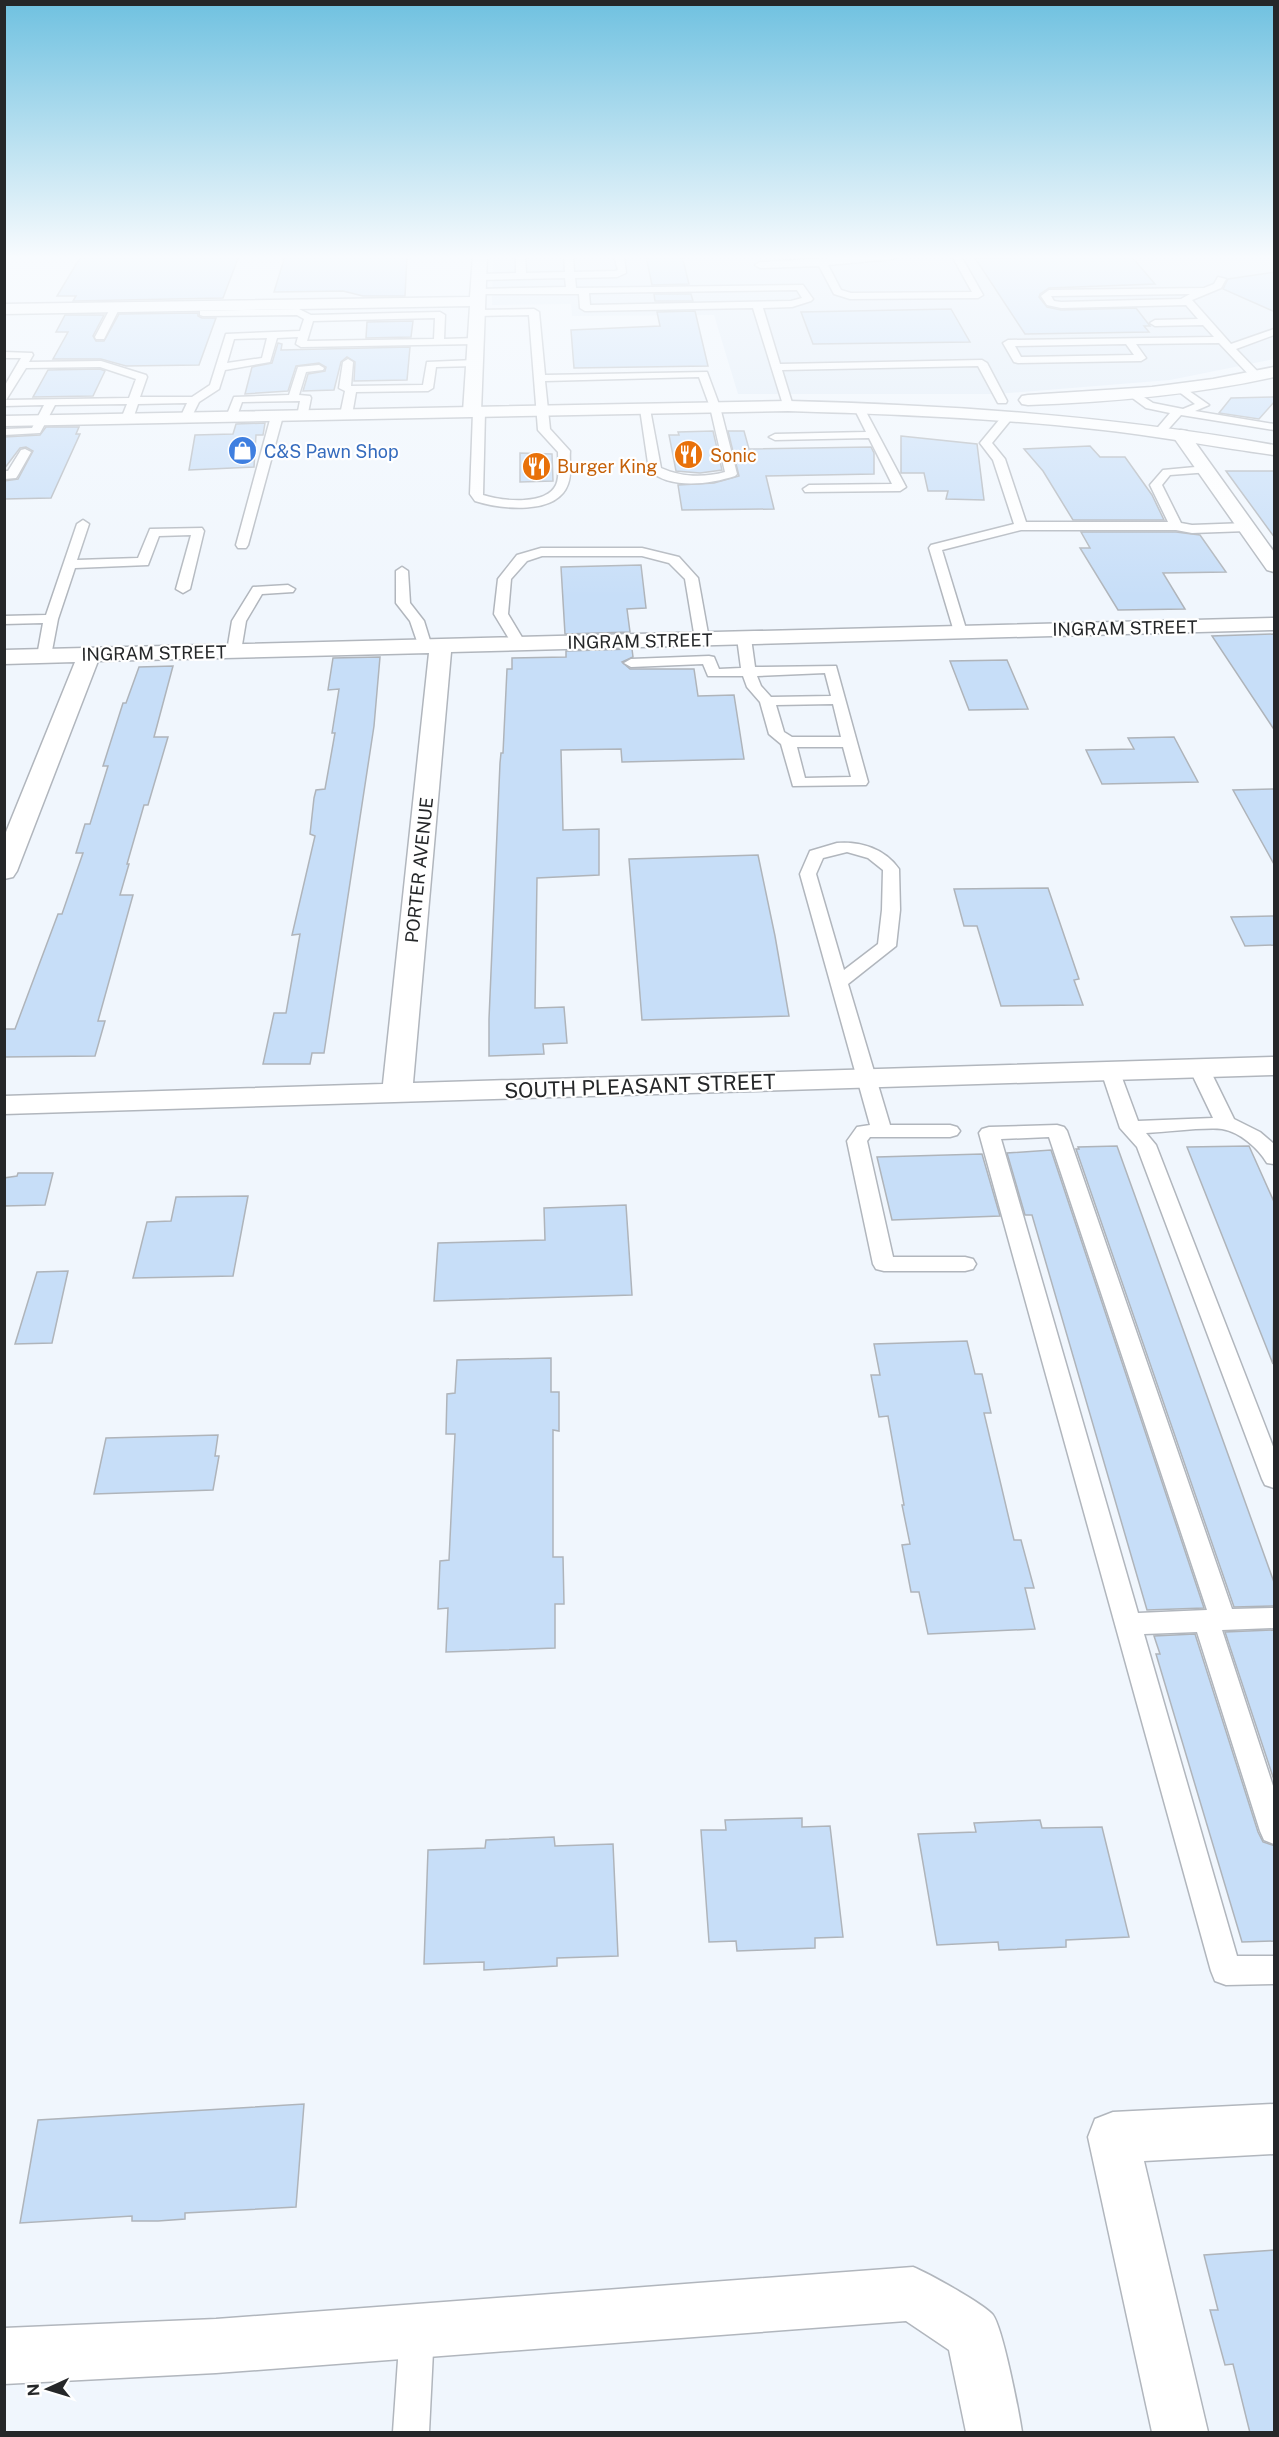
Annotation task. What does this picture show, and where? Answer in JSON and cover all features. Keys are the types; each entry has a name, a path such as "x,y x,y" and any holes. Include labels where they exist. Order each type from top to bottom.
{"main road":[{"path":"475,370 476,412"},
{"path":"4,421 346,415 427,401 476,412 788,406 1005,408 1073,398 1182,389 1275,372"},
{"path":"1048,418 1073,398"},
{"path":"1005,408 1048,418 1274,448"},
{"path":"1181,435 1275,566"},
{"name":"INGRAM STREET","path":"4,657 1275,624"},
{"name":"PORTER AVENUE","path":"397,1093 433,646"},
{"path":"4,871 89,655"},
{"name":"SOUTH PLEASANT STREET","path":"4,1105 1275,1066"},
{"path":"1180,2433 1113,2137 1275,2129"},
{"path":"4,2356 216,2346 913,2294 973,2334 994,2433"}],"lane":[{"path":"4,398 19,370"},
{"path":"119,370 142,377 127,419"},
{"path":"222,370 232,417"},
{"path":"293,398 302,370"},
{"path":"347,370 344,388 427,401 430,370"},
{"path":"476,412 476,494 479,498 489,503 536,503 547,500 558,492 562,484 564,451 544,430 542,411 546,390 539,378 538,370"},
{"path":"777,370 788,406"},
{"path":"985,370 1005,408 986,443 999,459 1021,526"},
{"path":"1250,370 1256,376"},
{"path":"539,378 703,374 715,407 731,474 715,480 668,477 655,470 645,409"},
{"path":"695,387 707,387"},
{"path":"1182,389 1204,405"},
{"path":"346,415 351,390"},
{"path":"4,403 194,400 226,393 306,398 303,416"},
{"path":"1132,394 1149,406 1275,427"},
{"path":"186,418 194,400"},
{"path":"81,420 90,401"},
{"path":"4,432 36,431 51,402"},
{"path":"1159,432 1178,411 1204,405 1275,415"},
{"path":"809,489 900,488 873,435 852,407"},
{"path":"243,545 277,416"},
{"path":"775,437 873,435"},
{"path":"4,475 12,475 25,452"},
{"path":"1176,526 1156,485 1167,472 1206,470"},
{"path":"44,656 51,619 83,524"},
{"path":"960,632 935,548 1021,526 1176,526 1192,529 1247,527"},
{"path":"70,564 143,562 154,532 198,531 183,589"},
{"path":"519,644 501,614 505,579 522,558 541,552 642,552 674,560 691,578 702,639"},
{"path":"402,571 403,603 433,646"},
{"path":"234,651 239,621 258,590 288,590"},
{"path":"4,620 51,619"},
{"path":"744,638 753,687 767,701 777,734 788,742 850,742"},
{"path":"631,663 709,660 713,673 831,669 860,782 799,783 788,742"},
{"path":"767,701 839,700"},
{"path":"839,983 887,946 891,910 891,869 875,853 850,847 827,850 816,855 808,874 839,983 882,1131"},
{"path":"1199,1068 1226,1123"},
{"path":"1111,1071 1130,1128 1146,1146 1275,1479"},
{"path":"1130,1128 1226,1123 1250,1134 1275,1158"},
{"path":"950,1131 864,1131 857,1140 884,1264 965,1264"},
{"path":"1275,1830 1215,1620 1057,1131 989,1133 1226,1971 1275,1970"},
{"path":"1127,1624 1275,1618"},
{"path":"411,2433 417,2331"}],"shaded area":[{"path":"731,370 1221,370 1170,380 996,394 738,394"}],"building":[{"path":"48,370 105,371 93,396 33,397"},
{"path":"251,370 295,370 288,391 245,394"},
{"path":"339,370 334,390 303,391 308,374"},
{"path":"355,370 408,370 407,380 354,381"},
{"path":"1275,397 1275,401 1259,419 1219,413 1231,398"},
{"path":"265,423 263,435 256,435 254,467 189,470 195,435 233,434 236,424"},
{"path":"46,427 79,427 76,434 80,434 51,498 4,499 4,481 18,479 33,451 26,447 20,448 4,469 4,437 40,435"},
{"name":"Sonic","path":"713,431 722,470 700,473 676,471 669,435 679,435 678,432"},
{"path":"728,431 744,431 749,449 871,447 874,453 874,474 766,476 774,509 682,510 678,485 714,483 739,476"},
{"path":"901,436 977,444 984,500 946,499 948,491 928,491 924,473 901,473"},
{"path":"1090,446 1100,457 1125,457 1152,495 1164,520 1073,520 1043,471 1024,449"},
{"name":"Burger King","path":"520,453 552,454 553,481 520,482"},
{"path":"1226,471 1275,471 1275,538"},
{"path":"1081,532 1176,532 1200,535 1226,572 1163,573 1185,609 1118,610 1080,548 1090,548"},
{"path":"641,565 646,608 627,609 630,632 565,634 561,567"},
{"path":"1275,634 1275,731 1212,636"},
{"path":"632,649 633,657 622,662 630,669 694,669 698,696 734,695 744,759 622,762 621,749 561,750 563,830 599,829 599,875 537,878 535,1008 564,1007 567,1043 543,1044 544,1054 489,1056 500,763 501,753 503,753 507,669 512,669 512,658 566,657 566,651"},
{"path":"380,657 374,726 324,1053 312,1053 310,1064 263,1064 274,1013 286,1013 300,934 292,935 315,836 310,834 314,798 316,790 325,789 335,733 332,733 339,689 328,690 333,658"},
{"path":"1007,660 1028,709 969,710 950,661"},
{"path":"173,666 154,737 168,737 148,805 144,805 127,864 129,864 120,895 133,895 98,1021 105,1021 95,1056 4,1057 4,1029 15,1029 58,914 62,914 83,853 76,853 85,824 90,824 108,766 103,766 123,703 126,703 139,667"},
{"path":"1174,737 1198,782 1102,784 1086,750 1134,749 1128,738"},
{"path":"1275,789 1275,866 1233,790"},
{"path":"758,855 789,1016 642,1020 629,859"},
{"path":"1048,888 1079,979 1074,980 1083,1005 1001,1006 977,926 964,926 954,889"},
{"path":"1275,916 1275,945 1245,946 1231,917"},
{"path":"1117,1146 1275,1585 1275,1606 1234,1607 1076,1149 1079,1149 1078,1147"},
{"path":"1249,1146 1275,1204 1273,1364 1187,1147"},
{"path":"1051,1150 1204,1608 1147,1610 1032,1215 1025,1215 1007,1153"},
{"path":"982,1154 1000,1216 892,1220 877,1157"},
{"path":"18,1173 53,1173 45,1205 4,1206 4,1178 17,1176"},
{"path":"248,1196 233,1276 133,1278 147,1222 171,1221 176,1197"},
{"path":"626,1205 632,1295 434,1301 438,1243 545,1240 544,1208"},
{"path":"68,1271 52,1343 15,1344 37,1272"},
{"path":"967,1341 975,1374 982,1374 991,1413 984,1413 1014,1540 1021,1540 1034,1588 1025,1588 1035,1629 928,1634 919,1592 911,1592 902,1545 910,1544 888,1416 879,1417 871,1375 880,1375 874,1344"},
{"path":"551,1358 551,1392 559,1392 559,1431 553,1430 553,1557 563,1557 564,1604 555,1604 555,1648 446,1652 448,1608 438,1609 440,1561 449,1560 455,1434 446,1434 447,1394 455,1393 457,1360"},
{"path":"218,1435 215,1456 219,1456 213,1490 94,1494 106,1438"},
{"path":"1275,1630 1275,1783 1225,1632"},
{"path":"1195,1634 1258,1832 1263,1842 1275,1846 1275,1941 1242,1942 1156,1654 1160,1654 1154,1636"},
{"path":"802,1818 802,1827 830,1826 843,1937 815,1938 815,1948 737,1951 736,1941 709,1942 701,1830 726,1830 725,1820"},
{"path":"1040,1820 1042,1828 1102,1827 1129,1937 1066,1940 1066,1947 999,1950 998,1942 937,1945 918,1834 976,1832 974,1823"},
{"path":"554,1837 555,1846 613,1844 618,1956 557,1958 557,1966 484,1970 484,1962 424,1964 428,1850 485,1848 486,1840"},
{"path":"304,2104 296,2207 185,2213 185,2219 158,2221 132,2221 132,2216 20,2223 38,2120"},
{"path":"1275,2250 1275,2433 1250,2433 1233,2364 1225,2365 1210,2310 1218,2310 1204,2255"}],"place":[{"name":"C&S Pawn Shop","path":"243,451"},
{"name":"Sonic","path":"689,455"},
{"name":"Burger King","path":"536,466"}]}
